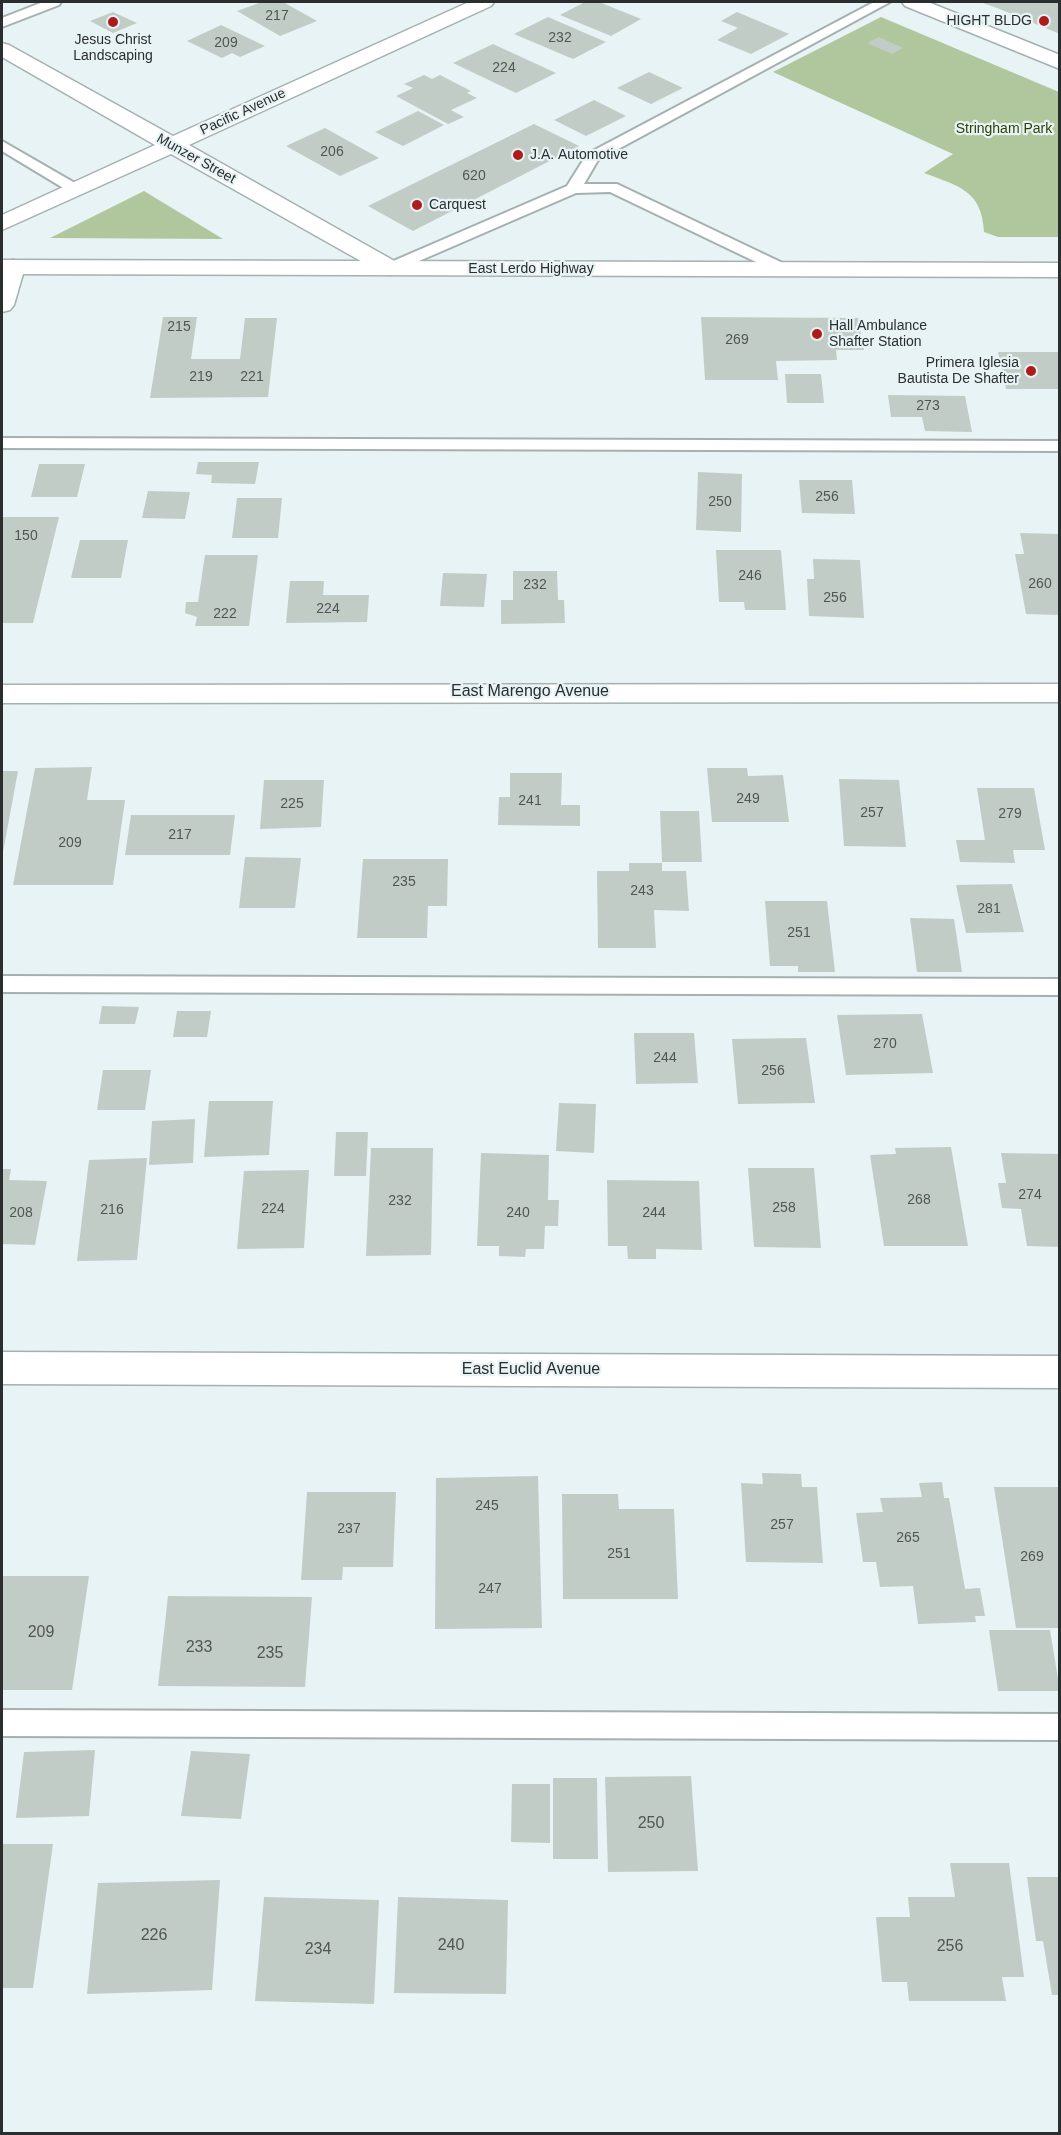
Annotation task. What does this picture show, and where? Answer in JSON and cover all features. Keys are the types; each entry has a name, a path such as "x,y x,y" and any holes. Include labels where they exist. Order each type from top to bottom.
{"street":[{"name":"Pacific Avenue","path":"2,223 484,2"},
{"path":"912,2 1059,63"},
{"name":"Munzer Street","path":"2,49 390,268"},
{"path":"2,305 7,267"},
{"name":"East Lerdo Highway","path":"7,267 1059,270"},
{"name":"East Marengo Avenue","path":"2,694 1059,693"},
{"name":"East Euclid Avenue","path":"2,1368 1059,1372"}],"lane":[{"path":"2,23 54,2"},
{"path":"573,189 592,157 883,2"},
{"path":"2,145 75,189"},
{"path":"390,268 573,189 612,187 786,270"},
{"path":"2,443 1059,446"},
{"path":"2,984 1059,987"},
{"path":"2,1723 1059,1727"}],"green space":[{"name":"Stringham Park","path":"881,17 1059,92 1059,237 998,237 984,232 979,207 973,198 957,186 924,173 953,154 773,72"},
{"path":"144,191 223,239 50,238"}],"building":[{"path":"262,2 283,2 317,21 280,36 237,11"},
{"path":"585,2 599,2 641,19 611,36 560,15"},
{"name":"HIGHT BLDG","path":"980,2 1060,2 1060,34 997,8"},
{"name":"Jesus Christ Landscaping","path":"113,12 137,23 113,33 90,21"},
{"path":"737,12 789,34 751,54 717,40 738,28 721,21"},
{"path":"548,17 606,42 573,59 514,34"},
{"path":"221,25 265,46 240,57 232,53 222,58 187,41"},
{"path":"879,37 903,48 892,54 867,43"},
{"path":"493,44 556,73 516,93 453,63"},
{"path":"649,72 683,88 651,104 617,88"},
{"path":"424,75 432,79 440,75 471,91 467,93 477,98 451,110 464,117 448,124 396,96 413,88 404,84"},
{"path":"594,100 626,116 586,136 554,120"},
{"path":"418,111 444,125 403,146 375,132"},
{"path":"534,124 579,146 413,231 368,206"},
{"path":"325,128 379,158 340,176 286,146"},
{"path":"163,317 197,317 191,359 240,359 245,318 277,318 268,397 150,398"},
{"path":"701,317 858,318 864,350 836,350 837,360 776,361 778,380 705,380"},
{"name":"Primera Iglesia Bautista De Shafter","path":"998,352 1060,352 1060,389 1006,389"},
{"path":"785,374 821,374 824,403 787,403"},
{"path":"888,395 965,396 972,432 925,431 922,417 891,417"},
{"path":"198,462 259,462 255,484 211,483 212,475 196,474"},
{"path":"39,464 85,464 77,497 31,497"},
{"path":"698,472 742,474 741,532 696,530"},
{"path":"799,480 852,480 855,514 802,513"},
{"path":"148,491 190,492 185,519 142,518"},
{"path":"237,498 282,498 278,538 232,538"},
{"path":"2,517 59,517 33,623 2,623"},
{"path":"1020,533 1060,534 1060,615 1026,614 1015,554 1024,554"},
{"path":"80,540 128,540 121,578 71,578"},
{"path":"716,550 781,550 786,610 745,610 744,602 719,602"},
{"path":"205,555 258,555 249,626 195,626 197,617 185,613 186,602 198,602"},
{"path":"813,559 860,560 864,618 809,616 807,579 814,579"},
{"path":"513,571 557,571 558,600 564,600 565,623 501,624 501,600 513,600"},
{"path":"443,573 487,574 484,607 440,606"},
{"path":"290,581 324,581 323,595 369,595 367,622 286,623"},
{"path":"92,767 87,800 125,800 113,885 13,885 35,768"},
{"path":"707,768 747,768 748,776 783,775 789,822 712,822"},
{"path":"2,771 18,771 3,852 2,852"},
{"path":"510,773 562,773 561,805 580,805 580,826 498,825 499,797 510,797"},
{"path":"839,779 899,780 906,847 844,846"},
{"path":"264,780 324,780 321,827 260,829"},
{"path":"977,788 1034,788 1045,850 1013,850 1015,863 960,862 956,840 985,840"},
{"path":"660,811 699,811 702,862 662,862"},
{"path":"131,815 235,815 230,855 125,855"},
{"path":"245,857 301,858 295,908 239,908"},
{"path":"363,859 448,859 447,906 428,906 427,938 357,938"},
{"path":"629,863 662,863 662,871 686,871 689,911 654,910 656,948 598,948 597,871 629,871"},
{"path":"1012,884 1024,932 966,933 956,885"},
{"path":"765,901 827,901 835,972 798,972 798,966 770,966"},
{"path":"910,918 954,919 962,972 917,972"},
{"path":"102,1006 139,1007 135,1024 99,1024"},
{"path":"177,1011 211,1011 207,1037 173,1037"},
{"path":"922,1014 933,1073 846,1075 837,1015"},
{"path":"634,1033 694,1033 698,1083 636,1084"},
{"path":"806,1038 815,1103 738,1104 732,1039"},
{"path":"103,1070 151,1070 145,1110 97,1110"},
{"path":"209,1101 273,1101 269,1155 204,1157"},
{"path":"559,1103 596,1104 594,1153 556,1151"},
{"path":"195,1119 193,1163 149,1165 152,1121"},
{"path":"336,1132 368,1132 366,1176 334,1176"},
{"path":"951,1147 968,1246 884,1246 870,1155 896,1154 895,1148"},
{"path":"371,1148 433,1148 431,1255 366,1256"},
{"path":"481,1153 549,1155 548,1200 559,1200 558,1226 545,1226 544,1249 526,1249 525,1257 499,1256 499,1246 477,1246"},
{"path":"1001,1153 1060,1154 1060,1247 1027,1246 1021,1209 1002,1208 998,1183 1006,1183"},
{"path":"147,1158 137,1260 77,1261 89,1160"},
{"path":"748,1168 814,1168 821,1248 754,1247"},
{"path":"2,1169 11,1169 9,1180 47,1181 35,1245 2,1244"},
{"path":"309,1170 304,1248 237,1249 244,1171"},
{"path":"607,1180 699,1181 702,1250 656,1249 656,1259 628,1259 627,1246 608,1246"},
{"path":"762,1473 801,1474 802,1487 817,1487 823,1563 746,1562 741,1483 763,1484"},
{"path":"538,1476 542,1628 435,1629 436,1478"},
{"path":"942,1482 944,1498 949,1498 965,1589 980,1588 985,1616 975,1616 976,1622 918,1624 913,1586 880,1587 876,1562 863,1562 856,1513 883,1512 880,1498 922,1497 919,1483"},
{"path":"994,1487 1060,1487 1060,1628 1016,1628"},
{"path":"307,1492 396,1492 393,1567 343,1567 342,1580 301,1580"},
{"path":"562,1494 618,1494 619,1509 674,1509 678,1599 563,1599"},
{"path":"2,1576 89,1576 72,1690 2,1690"},
{"path":"168,1596 312,1597 305,1687 158,1686"},
{"path":"989,1630 1050,1630 1060,1691 998,1691"},
{"path":"95,1750 89,1816 16,1818 24,1752"},
{"path":"191,1751 250,1754 241,1819 181,1816"},
{"path":"691,1776 698,1871 608,1872 605,1777"},
{"path":"553,1778 597,1778 598,1859 553,1859"},
{"path":"512,1784 550,1784 550,1843 511,1842"},
{"path":"2,1844 53,1844 33,1988 2,1988"},
{"path":"950,1863 1009,1863 1024,1977 1002,1977 1006,2001 909,2001 907,1982 882,1982 876,1917 910,1917 908,1897 955,1897"},
{"path":"1027,1877 1060,1877 1060,1995 1052,1995 1043,1941 1036,1941"},
{"path":"220,1880 212,1990 87,1994 98,1883"},
{"path":"264,1897 379,1900 374,2004 255,2001"},
{"path":"398,1897 508,1900 506,1994 394,1993"}],"place":[{"name":"HIGHT BLDG","path":"1044,21"},
{"name":"Jesus Christ Landscaping","path":"113,22"},
{"name":"J.A. Automotive","path":"518,155"},
{"name":"Carquest","path":"417,205"},
{"name":"Hall Ambulance Shafter Station","path":"817,334"},
{"name":"Primera Iglesia Bautista De Shafter","path":"1031,371"}]}
